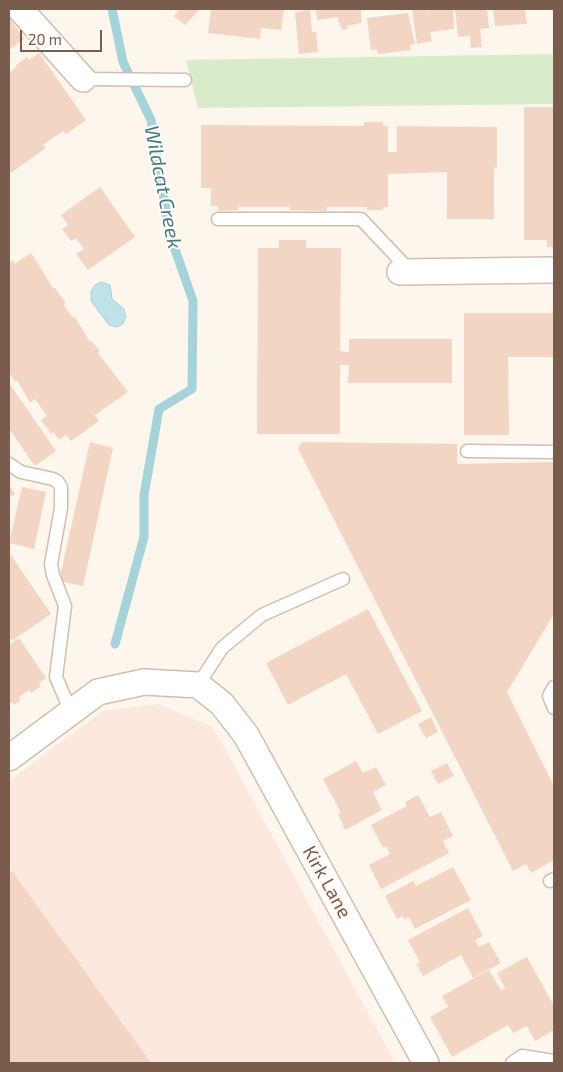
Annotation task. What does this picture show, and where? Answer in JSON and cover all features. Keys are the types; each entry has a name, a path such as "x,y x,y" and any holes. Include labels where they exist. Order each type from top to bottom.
{"street":[{"path":"20,9 84,79"},
{"path":"405,272 554,270"},
{"path":"9,758 98,692 144,682 198,685"},
{"name":"Kirk Lane","path":"198,685 222,704 246,735 426,1063"}],"lane":[{"path":"84,79 185,80"},
{"path":"218,219 361,219 405,272"},
{"path":"468,451 554,452"},
{"path":"9,464 21,472 53,479 61,487 61,508 51,564 53,575 65,606 56,677 71,712"},
{"path":"198,685 222,648 262,615 343,579"},
{"path":"554,687 549,696 554,708"},
{"path":"512,1063 522,1056 554,1061"}],"shaded area":[{"path":"159,704 213,727 395,1063 9,1063 9,781 102,711"}],"green space":[{"path":"554,54 554,104 198,108 186,60"}],"water":[{"path":"101,282 110,285 112,299 124,309 126,317 123,324 117,327 109,325 91,301 91,292 95,285"}],"building":[{"path":"180,9 200,9 185,25 174,16"},
{"path":"211,9 284,9 281,30 261,28 260,39 208,33"},
{"path":"316,9 361,9 361,23 347,26 348,29 342,30 337,17 317,20"},
{"path":"412,9 428,9 429,19 429,9 453,9 454,29 430,32 432,41 417,44"},
{"path":"455,9 487,9 489,28 480,29 482,47 471,48 470,36 458,37"},
{"path":"493,9 525,9 527,24 495,26"},
{"path":"310,10 312,32 316,32 318,52 299,54 295,12"},
{"path":"408,13 415,44 410,45 411,50 378,54 377,49 371,50 367,18"},
{"path":"9,17 24,39 9,50"},
{"path":"39,53 86,120 66,134 63,131 43,145 46,148 11,173 9,169 9,69 11,72 15,66 27,57 29,60"},
{"path":"524,107 554,107 554,247 547,247 547,240 524,240"},
{"path":"364,122 383,122 383,126 388,126 388,152 397,152 397,126 497,127 497,168 494,167 494,219 447,219 447,172 388,174 388,207 383,207 383,210 367,210 367,207 327,207 327,211 290,210 290,207 238,207 238,210 218,211 218,206 211,206 211,188 201,188 201,125 364,126"},
{"path":"100,187 135,237 88,270 76,254 84,249 76,238 71,241 62,229 68,225 61,215"},
{"path":"279,240 306,240 306,248 341,248 340,351 349,352 349,339 452,339 452,383 348,383 349,365 340,365 340,434 257,434 258,248 279,248"},
{"path":"31,253 53,288 55,288 66,303 64,305 73,318 75,317 90,342 92,341 100,352 98,353 128,392 95,415 99,421 71,441 66,435 59,440 53,432 51,434 41,420 47,416 35,399 30,403 17,380 15,382 9,373 9,263 13,260 15,264"},
{"path":"464,313 554,313 554,357 508,357 509,435 464,435"},
{"path":"9,383 56,451 35,466 9,429"},
{"path":"90,442 113,448 83,586 59,581"},
{"path":"302,442 457,444 457,464 554,462 554,614 507,692 554,786 554,860 531,873 526,864 513,871 298,449"},
{"path":"9,484 15,494 9,498"},
{"path":"22,487 46,492 34,549 9,543"},
{"path":"9,552 51,614 12,641 9,637"},
{"path":"368,609 422,711 378,734 346,674 288,705 266,663"},
{"path":"19,638 46,678 39,683 41,686 31,693 29,690 19,697 21,700 14,705 12,702 9,704 9,645"},
{"path":"431,717 438,732 426,738 418,724"},
{"path":"356,761 363,773 376,767 386,785 373,792 382,810 345,830 338,814 341,813 323,779"},
{"path":"447,763 454,776 438,784 431,771"},
{"path":"418,795 430,817 441,812 453,836 443,841 449,853 381,889 369,865 390,854 386,846 383,848 371,825 407,806 405,802"},
{"path":"453,867 471,900 415,929 409,917 404,920 403,916 397,919 385,896 413,881 416,886"},
{"path":"12,871 151,1063 9,1063 9,874"},
{"path":"468,908 483,936 475,940 479,947 489,942 501,963 473,978 461,955 423,976 416,964 420,962 408,940"},
{"path":"527,957 554,1006 554,1030 535,1041 527,1026 513,1033 508,1025 452,1057 430,1017 448,1007 442,996 489,970 501,990 505,988 497,973"}],"waterway":[{"name":"Wildcat Creek","path":"112,9 123,62 151,120 170,235 193,301 192,389 159,409 144,495 144,537 115,644"}]}
